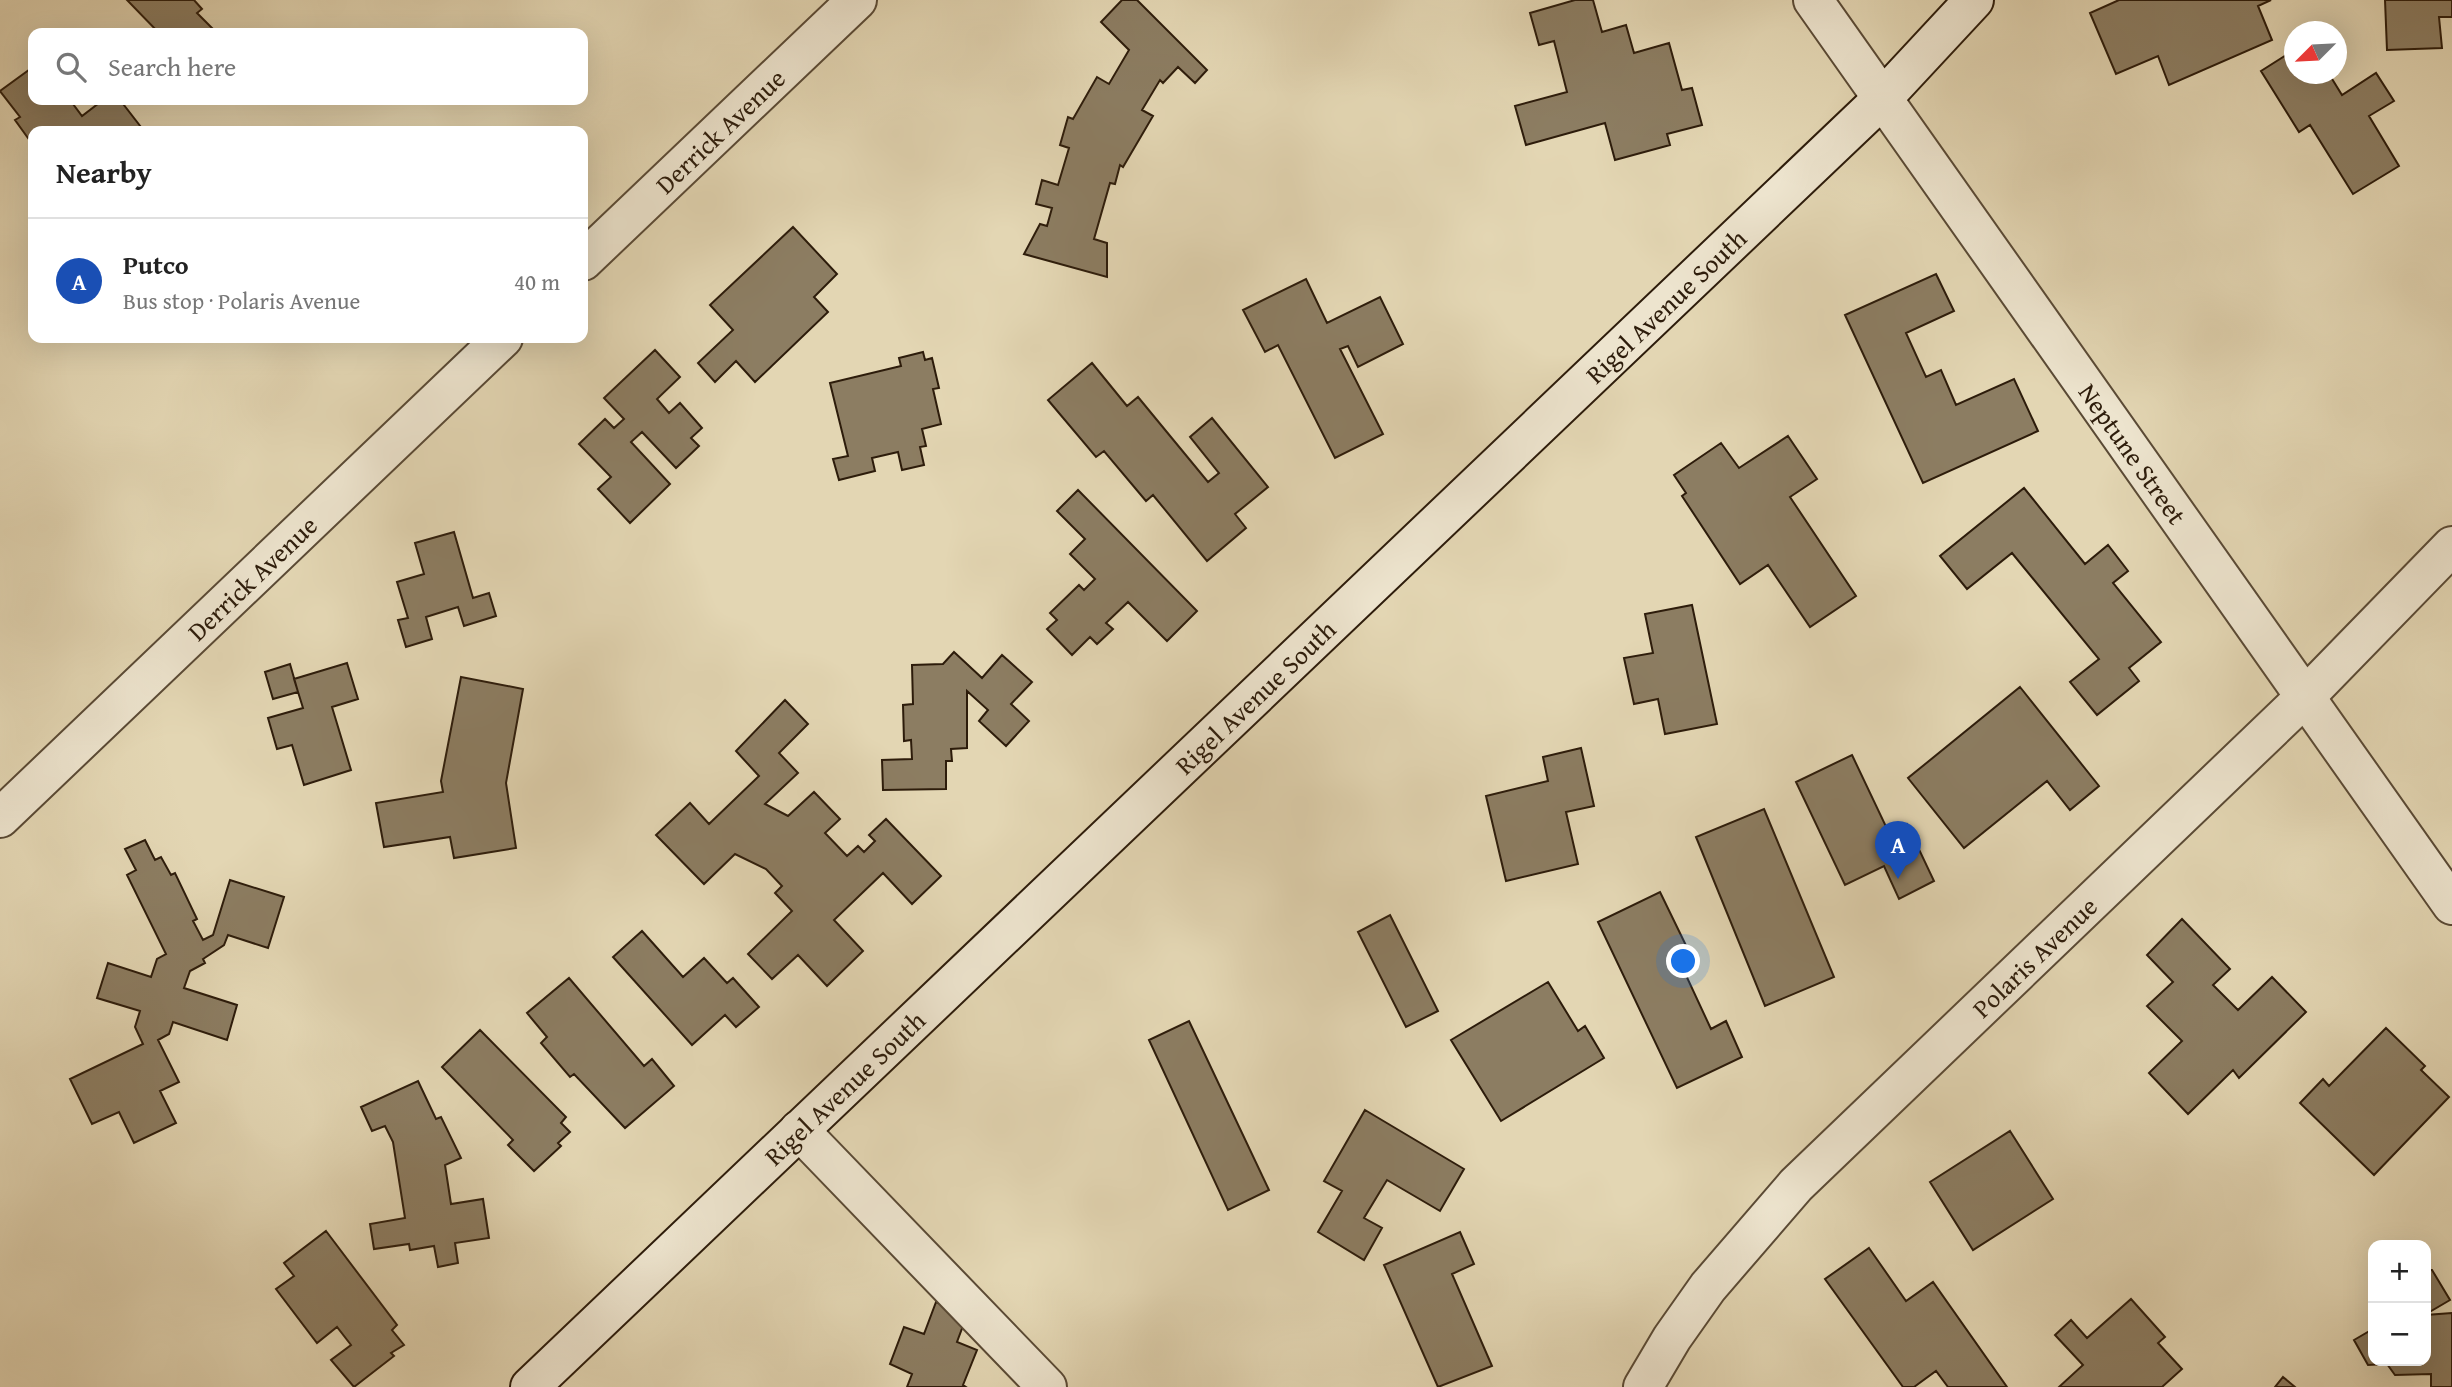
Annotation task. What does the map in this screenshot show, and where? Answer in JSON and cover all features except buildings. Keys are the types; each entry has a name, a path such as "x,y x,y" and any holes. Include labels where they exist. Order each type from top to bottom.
{"street":[{"name":"Derrick Avenue","path":"588,256 857,0"},
{"name":"Neptune Street","path":"1813,0 1881,100 2452,905"},
{"name":"Rigel Avenue South","path":"530,1387 1881,100 1974,0"},
{"name":"Derrick Avenue","path":"0,818 498,343"},
{"name":"Polaris Avenue","path":"1643,1387 1672,1338 1708,1287 1796,1185 2304,698 2452,546"},
{"path":"799,1130 1047,1387"}],"place":[{"name":"Putco","path":"1898,879"}]}
